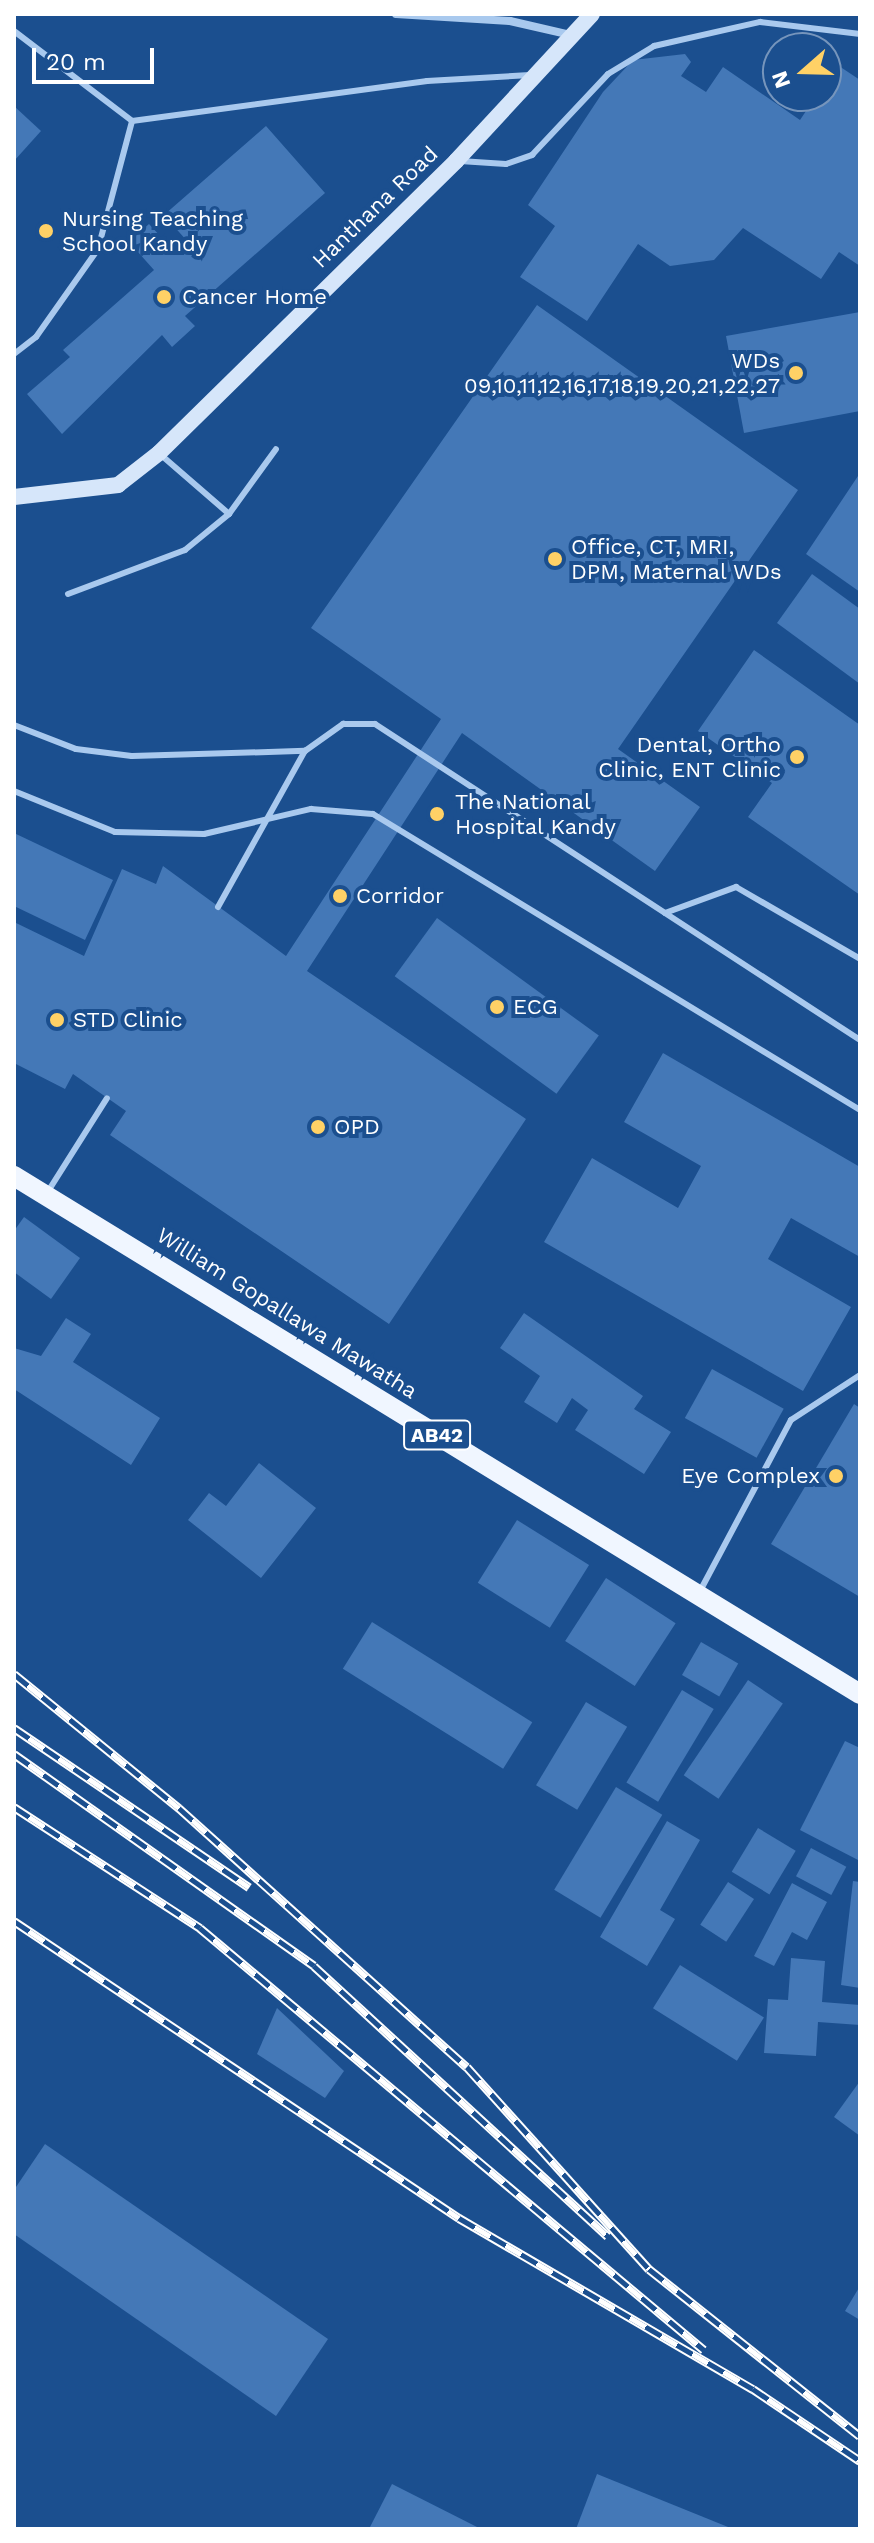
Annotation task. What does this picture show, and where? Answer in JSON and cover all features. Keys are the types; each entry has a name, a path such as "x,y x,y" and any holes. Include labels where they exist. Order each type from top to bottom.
{"main road":[{"name":"William Gopallawa Mawatha","path":"14,1176 47,1193 860,1694"}],"street":[{"path":"396,14 510,21 571,35"},
{"name":"Hanthana Road","path":"14,497 118,485 159,453 456,161 592,14"}],"lane":[{"path":"456,161 506,164 532,155 608,74 654,46 760,22 860,34"},
{"path":"14,31 132,121 427,81 534,75"},
{"path":"14,354 36,337 98,249 132,121"},
{"path":"68,594 185,550 229,514 276,449"},
{"path":"159,453 229,514"},
{"path":"218,907 263,820 305,751 343,724 389,730 860,1040"},
{"path":"14,725 76,749 132,756 305,751"},
{"path":"14,791 115,832 204,834 311,809 373,814 860,1110"},
{"path":"665,913 736,887 860,959"},
{"path":"47,1193 107,1098"},
{"path":"698,1595 791,1420 860,1375"}],"building":[{"path":"685,54 691,62 681,76 706,92 723,67 762,94 762,112 788,112 800,120 805,112 842,112 842,68 860,80 860,266 839,252 821,279 743,228 714,260 670,266 638,244 587,321 520,277 555,226 528,205 603,92 633,60"},
{"path":"14,106 41,131 14,161"},
{"name":"Cancer Home","path":"266,126 325,193 185,316 195,326 172,347 162,335 62,434 27,394 70,357 63,350 154,270 129,242 149,224 175,252 187,241 164,215"},
{"path":"537,305 798,490 618,749 700,807 655,871 462,733 307,971 526,1119 389,1324 110,1135 126,1111 73,1074 65,1089 14,1063 14,922 84,956 122,869 156,884 163,866 286,956 441,719 311,628"},
{"name":"WDs 09,10,11,12,16,17,18,19,20,21,22,27","path":"860,312 860,411 744,433 726,336"},
{"path":"860,473 860,592 806,554"},
{"path":"812,574 860,609 860,684 777,623"},
{"name":"Dental, Ortho Clinic, ENT Clinic","path":"754,650 860,725 860,895 748,817 772,783 698,731"},
{"path":"14,833 113,880 85,940 14,906"},
{"name":"ECG","path":"437,918 599,1036 556,1094 395,976"},
{"path":"663,1053 860,1167 860,1257 791,1218 768,1259 851,1307 803,1391 544,1242 592,1158 678,1208 701,1166 624,1122"},
{"path":"24,1217 80,1258 51,1299 14,1272 14,1231"},
{"path":"524,1313 643,1396 634,1409 671,1432 644,1474 575,1430 588,1410 572,1398 557,1423 524,1402 540,1376 500,1348"},
{"path":"66,1318 91,1334 73,1362 160,1418 131,1465 14,1389 14,1348 41,1356"},
{"path":"712,1369 784,1409 757,1458 685,1418"},
{"name":"Eye Complex","path":"854,1404 860,1408 860,1597 771,1544"},
{"path":"259,1463 316,1508 261,1578 188,1520 209,1493 226,1506"},
{"path":"517,1520 589,1565 550,1628 478,1583"},
{"path":"606,1578 676,1623 635,1686 565,1641"},
{"path":"372,1622 532,1722 503,1769 343,1669"},
{"path":"701,1642 738,1664 719,1696 682,1675"},
{"path":"748,1680 783,1703 719,1799 684,1775"},
{"path":"682,1690 714,1709 658,1802 626,1783"},
{"path":"586,1702 627,1727 577,1810 536,1785"},
{"path":"845,1741 860,1748 860,1861 800,1830"},
{"path":"616,1787 662,1815 600,1918 554,1890"},
{"path":"667,1821 700,1840 660,1910 675,1919 647,1966 600,1937"},
{"path":"758,1828 796,1851 769,1894 732,1872"},
{"path":"811,1848 846,1867 831,1895 796,1876"},
{"path":"853,1881 860,1882 860,1988 841,1985"},
{"path":"728,1882 754,1899 726,1942 700,1925"},
{"path":"792,1883 827,1902 807,1940 792,1932 774,1966 754,1956"},
{"path":"791,1958 825,1961 822,2002 860,2005 860,2025 818,2022 816,2056 764,2053 768,1999 788,2000"},
{"path":"680,1965 764,2017 737,2061 653,2008"},
{"path":"277,2008 344,2071 325,2098 257,2054"},
{"path":"860,2081 860,2136 834,2117"},
{"path":"45,2144 328,2339 276,2416 14,2234 14,2190"},
{"path":"860,2286 860,2320 845,2311"},
{"path":"597,2474 733,2529 576,2529"},
{"path":"392,2484 481,2529 370,2527"}],"railway":[{"path":"14,1674 179,1808 467,2067 649,2269 860,2436"},
{"path":"14,1728 249,1887"},
{"path":"14,1754 314,1966 608,2236"},
{"path":"14,1807 200,1928 704,2350"},
{"path":"14,1921 459,2218 753,2389 860,2461"}],"place":[{"name":"Nursing Teaching School Kandy","path":"46,231"},
{"name":"Cancer Home","path":"164,297"},
{"name":"WDs 09,10,11,12,16,17,18,19,20,21,22,27","path":"796,373"},
{"name":"Office, CT, MRI, DPM, Maternal WDs","path":"555,559"},
{"name":"Dental, Ortho Clinic, ENT Clinic","path":"797,757"},
{"name":"The National Hospital Kandy","path":"437,814"},
{"name":"Corridor","path":"340,896"},
{"name":"ECG","path":"497,1007"},
{"name":"STD Clinic","path":"57,1020"},
{"name":"OPD","path":"318,1127"},
{"name":"Eye Complex","path":"836,1476"}]}
